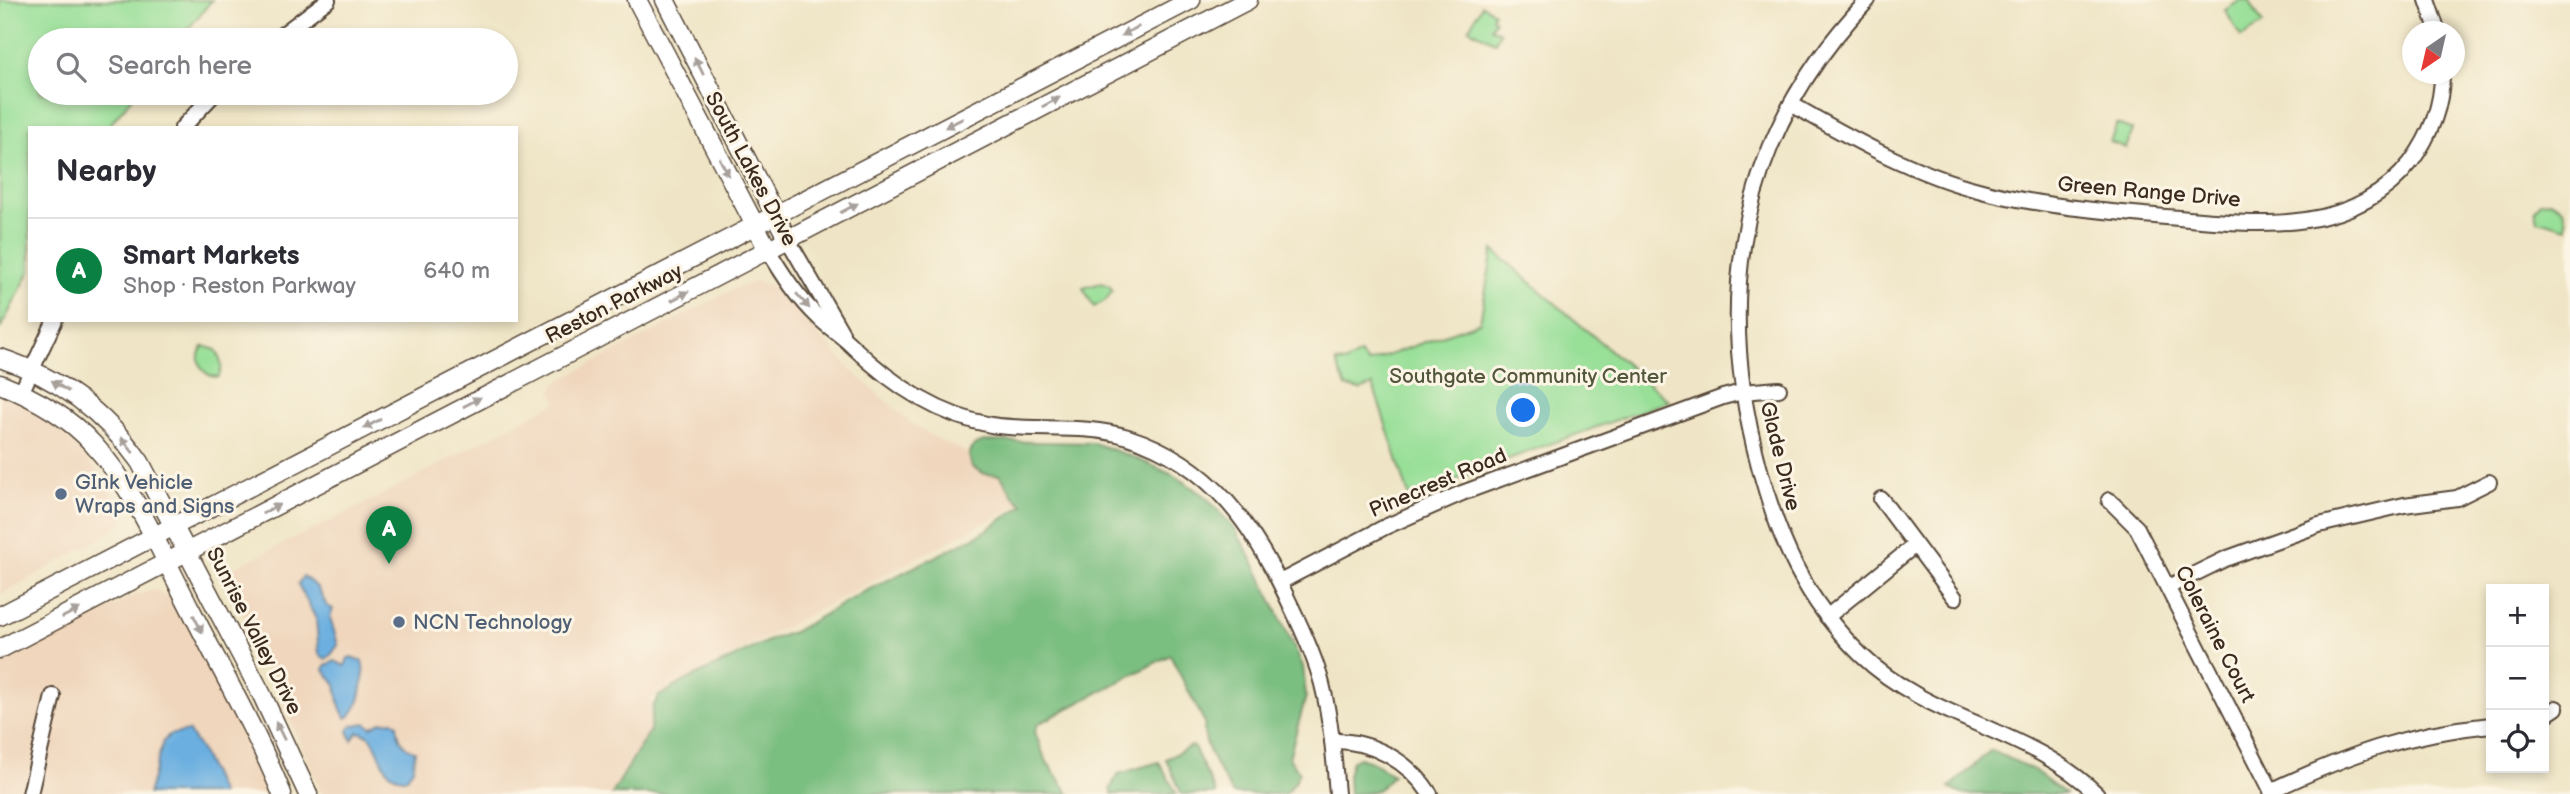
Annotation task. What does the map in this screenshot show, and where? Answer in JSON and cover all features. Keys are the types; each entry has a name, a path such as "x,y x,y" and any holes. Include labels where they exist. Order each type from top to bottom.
{"main road":[{"name":"South Lakes Drive","path":"636,0 768,250"},
{"name":"South Lakes Drive","path":"665,0 788,240"},
{"name":"Reston Parkway","path":"0,616 1191,0"},
{"name":"Reston Parkway","path":"0,649 1248,0"},
{"name":"Sunrise Valley Drive","path":"0,358 32,370 82,401 120,436 140,463 175,525 262,695 308,794"},
{"path":"0,384 64,418 97,447 121,480 167,563 249,723 282,794"}],"street":[{"path":"291,28 328,0"},
{"name":"Glade Drive","path":"1868,0 1815,65 1791,104 1759,179 1741,258 1736,329 1742,392 1759,467 1781,537 1802,580 1827,617 1860,654 1899,685 1947,712 2043,753 2073,773 2096,794"},
{"path":"2427,0 2434,21"},
{"name":"Green Range Drive","path":"1791,104 1853,139 1915,169 2005,197 2103,211 2210,220 2298,223 2340,213 2367,201 2391,184 2426,138 2439,99 2441,84"},
{"path":"184,126 204,105"},
{"name":"South Lakes Drive","path":"788,240 849,343"},
{"name":"South Lakes Drive","path":"768,250 804,303 893,382 935,406 964,418 1006,426 1109,432 1143,442 1202,476 1231,504 1250,529 1280,582 1310,648 1321,681 1332,741 1337,794"},
{"path":"21,393 54,322"},
{"name":"Pinecrest Road","path":"1280,582 1385,527 1462,493 1658,419 1742,392 1779,389"},
{"path":"2168,587 2225,559 2319,525 2404,505 2457,498 2489,482"},
{"path":"1881,499 1955,598"},
{"name":"Coleraine Court","path":"2109,500 2137,528 2272,792"},
{"path":"1827,617 1915,545"},
{"path":"30,794 53,696"},
{"path":"2272,792 2323,766 2391,742 2486,725"},
{"path":"1332,741 1368,746 1389,755 1414,773 1430,794"}],"shaded area":[{"path":"756,281 771,286 789,302 856,375 912,424 939,440 1003,468 1022,503 650,698 649,729 610,794 322,794 226,573 361,506 557,402 552,391 557,382 734,289"},
{"path":"0,395 30,408 62,432 101,476 125,517 120,525 106,535 0,595"},
{"path":"158,591 169,597 178,607 228,701 266,794 0,794 0,665 135,595"}],"green space":[{"path":"0,0 212,0 189,28 28,28 28,105 126,105 109,126 28,126 28,275 0,329"},
{"path":"2241,0 2249,0 2263,24 2241,37 2225,10"},
{"path":"1482,5 1494,12 1492,18 1495,20 1491,28 1500,32 1495,42 1469,29"},
{"path":"2117,124 2133,130 2126,148 2110,142"},
{"path":"2549,201 2563,211 2566,228 2538,220 2535,210 2540,202"},
{"name":"Southgate Community Center","path":"1493,250 1669,401 1489,466 1410,499 1373,385 1360,390 1346,387 1336,362 1344,363 1360,354 1367,363 1480,322"},
{"path":"1101,283 1110,286 1112,291 1106,300 1094,307 1083,288"},
{"path":"204,346 218,353 221,367 218,377 207,374 200,366 200,351"},
{"path":"984,441 1094,443 1175,476 1206,497 1235,529 1303,666 1306,696 1289,758 1299,772 1285,794 1233,794 1205,739 1205,723 1170,655 1038,724 1035,732 1045,759 1069,794 612,794 650,730 653,706 659,696 770,640 793,632 862,593 979,535 1023,505 1000,475 985,474 972,467 969,455 974,445"},
{"path":"1191,746 1194,747 1216,794 1182,794 1166,759"},
{"path":"1991,750 2034,770 2066,794 1962,794 1949,788"},
{"path":"1359,758 1372,762 1393,775 1374,791 1349,794 1348,775 1352,761"},
{"path":"1159,762 1177,794 1112,794 1110,789 1118,774"}],"water":[{"path":"303,576 317,587 327,606 333,609 330,617 338,645 325,659 319,654 316,619 298,584"},
{"path":"351,657 362,661 363,684 355,709 346,718 340,708 336,685 324,670 326,665 335,661 345,666"},
{"path":"393,721 397,724 403,744 415,751 413,769 406,778 391,774 369,736 358,732 352,740 348,731 351,726 365,723 372,727 381,722"},
{"path":"188,731 201,750 221,794 148,794 163,742 169,735"}],"place":[{"name":"GInk Vehicle Wraps and Signs","path":"61,494"},
{"name":"Smart Markets","path":"389,564"},
{"name":"NCN Technology","path":"399,622"}]}
